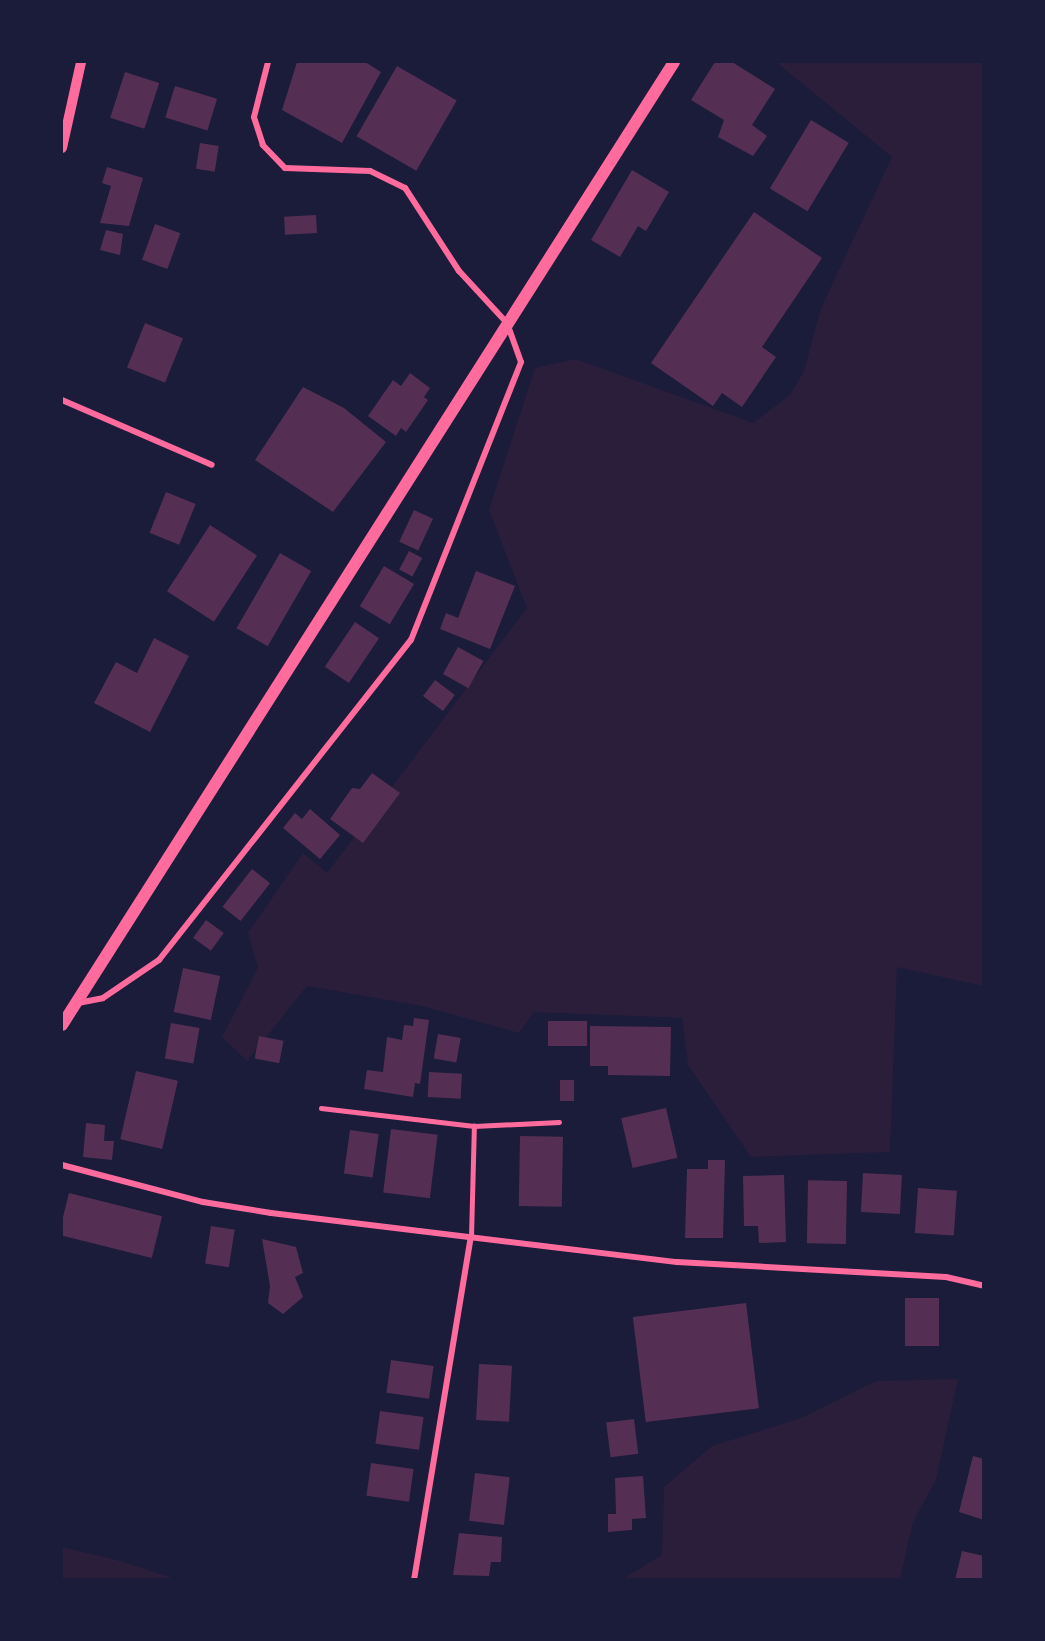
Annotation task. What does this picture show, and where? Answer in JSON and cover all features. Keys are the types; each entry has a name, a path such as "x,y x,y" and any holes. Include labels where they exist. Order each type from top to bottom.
{"main road":[{"path":"62,1025 674,62"}],"street":[{"path":"62,148 81,62"},
{"path":"76,1004 103,998 159,960 411,639 521,362 507,323 459,271 405,188 370,171 285,168 263,145 254,117 268,62"},
{"path":"62,400 212,465"},
{"path":"62,1165 203,1202 677,1262 946,1277 984,1286"},
{"path":"414,1580 471,1237"}],"lane":[{"path":"321,1108 474,1126 559,1122"},
{"path":"471,1237 474,1126"}],"shaded area":[{"path":"776,62 983,62 983,986 897,967 890,1152 751,1157 688,1065 682,1018 534,1012 519,1033 422,1006 307,986 247,1061 222,1037 258,968 248,933 303,853 327,873 527,608 489,510 535,368 576,359 753,423 790,395 804,371 821,308 892,157"},
{"path":"958,1379 936,1480 913,1522 900,1579 623,1579 662,1555 664,1487 712,1446 801,1418 876,1381"},
{"path":"62,1547 117,1560 176,1579 62,1579"}],"building":[{"path":"297,62 365,62 381,72 342,143 282,110"},
{"path":"715,62 732,62 775,89 752,125 767,136 753,156 718,137 724,120 691,100"},
{"path":"397,66 457,101 416,171 356,136"},
{"path":"125,72 159,83 144,129 110,118"},
{"path":"175,86 217,99 207,130 165,118"},
{"path":"811,120 849,143 808,211 770,189"},
{"path":"200,143 219,146 215,172 196,169"},
{"path":"107,167 143,178 129,226 100,223 111,186 102,183"},
{"path":"632,170 669,192 646,231 638,226 620,257 591,240"},
{"path":"754,212 822,258 762,347 776,357 742,407 722,393 713,406 651,363"},
{"path":"316,215 317,233 285,235 284,217"},
{"path":"155,224 180,233 167,269 142,260"},
{"path":"106,230 123,234 120,255 100,250"},
{"path":"145,323 183,338 165,383 127,368"},
{"path":"410,373 430,388 424,397 428,400 406,432 401,428 396,436 368,416 393,380 401,386"},
{"path":"303,387 344,408 386,442 333,512 255,460"},
{"path":"166,492 196,504 179,545 150,533"},
{"path":"414,510 433,519 418,551 399,542"},
{"path":"210,525 257,555 214,622 167,591"},
{"path":"409,551 422,558 412,577 399,570"},
{"path":"280,553 311,571 268,646 237,628"},
{"path":"384,566 414,584 390,624 360,606"},
{"path":"476,571 515,586 490,649 440,629 446,613 458,618"},
{"path":"355,622 379,638 349,683 325,667"},
{"path":"154,638 189,656 150,732 94,703 116,662 137,673"},
{"path":"458,647 483,661 468,688 443,674"},
{"path":"435,680 455,695 443,711 423,696"},
{"path":"372,773 400,793 363,843 330,819 352,788 360,789"},
{"path":"310,809 340,835 320,859 283,828 295,813 302,819"},
{"path":"252,869 270,883 241,921 222,907"},
{"path":"206,920 224,933 211,951 193,938"},
{"path":"183,968 220,976 211,1020 174,1012"},
{"path":"414,1018 429,1020 420,1084 415,1083 413,1097 364,1089 367,1070 383,1072 387,1037 402,1040 404,1025 413,1026"},
{"path":"548,1021 587,1021 587,1046 548,1046"},
{"path":"171,1023 200,1028 193,1063 165,1058"},
{"path":"590,1026 671,1027 670,1076 608,1075 608,1066 590,1066"},
{"path":"438,1034 461,1038 456,1063 434,1059"},
{"path":"259,1036 284,1041 279,1063 255,1059"},
{"path":"136,1071 178,1081 162,1149 120,1139"},
{"path":"429,1072 462,1074 461,1099 428,1097"},
{"path":"560,1080 574,1080 574,1101 560,1101"},
{"path":"666,1108 677,1158 633,1168 621,1118"},
{"path":"86,1123 105,1125 104,1141 114,1141 112,1160 83,1157"},
{"path":"391,1129 438,1135 430,1198 383,1193"},
{"path":"350,1130 379,1134 373,1178 344,1174"},
{"path":"520,1136 563,1137 562,1207 519,1206"},
{"path":"708,1160 725,1160 723,1238 685,1238 687,1169 708,1169"},
{"path":"863,1173 902,1175 900,1214 861,1212"},
{"path":"784,1175 786,1242 759,1243 758,1226 744,1226 743,1176"},
{"path":"808,1180 847,1181 846,1244 807,1243"},
{"path":"918,1188 957,1191 954,1236 915,1233"},
{"path":"69,1193 162,1216 152,1258 62,1236 62,1221"},
{"path":"211,1226 235,1230 229,1267 205,1264"},
{"path":"262,1239 296,1247 303,1273 295,1277 303,1297 283,1314 268,1303 270,1286"},
{"path":"905,1298 939,1298 939,1346 905,1346"},
{"path":"746,1303 759,1408 646,1422 633,1317"},
{"path":"391,1360 434,1366 429,1399 386,1393"},
{"path":"479,1364 512,1366 509,1422 476,1420"},
{"path":"380,1411 424,1417 419,1450 375,1444"},
{"path":"634,1419 638,1454 610,1457 606,1422"},
{"path":"973,1456 984,1459 984,1520 959,1512"},
{"path":"371,1463 414,1469 409,1502 366,1496"},
{"path":"475,1473 510,1477 504,1525 469,1521"},
{"path":"643,1476 646,1518 632,1519 632,1530 608,1532 608,1514 616,1514 615,1478"},
{"path":"459,1533 502,1537 501,1562 491,1562 489,1576 453,1575"},
{"path":"962,1551 984,1556 984,1580 955,1580"}]}
